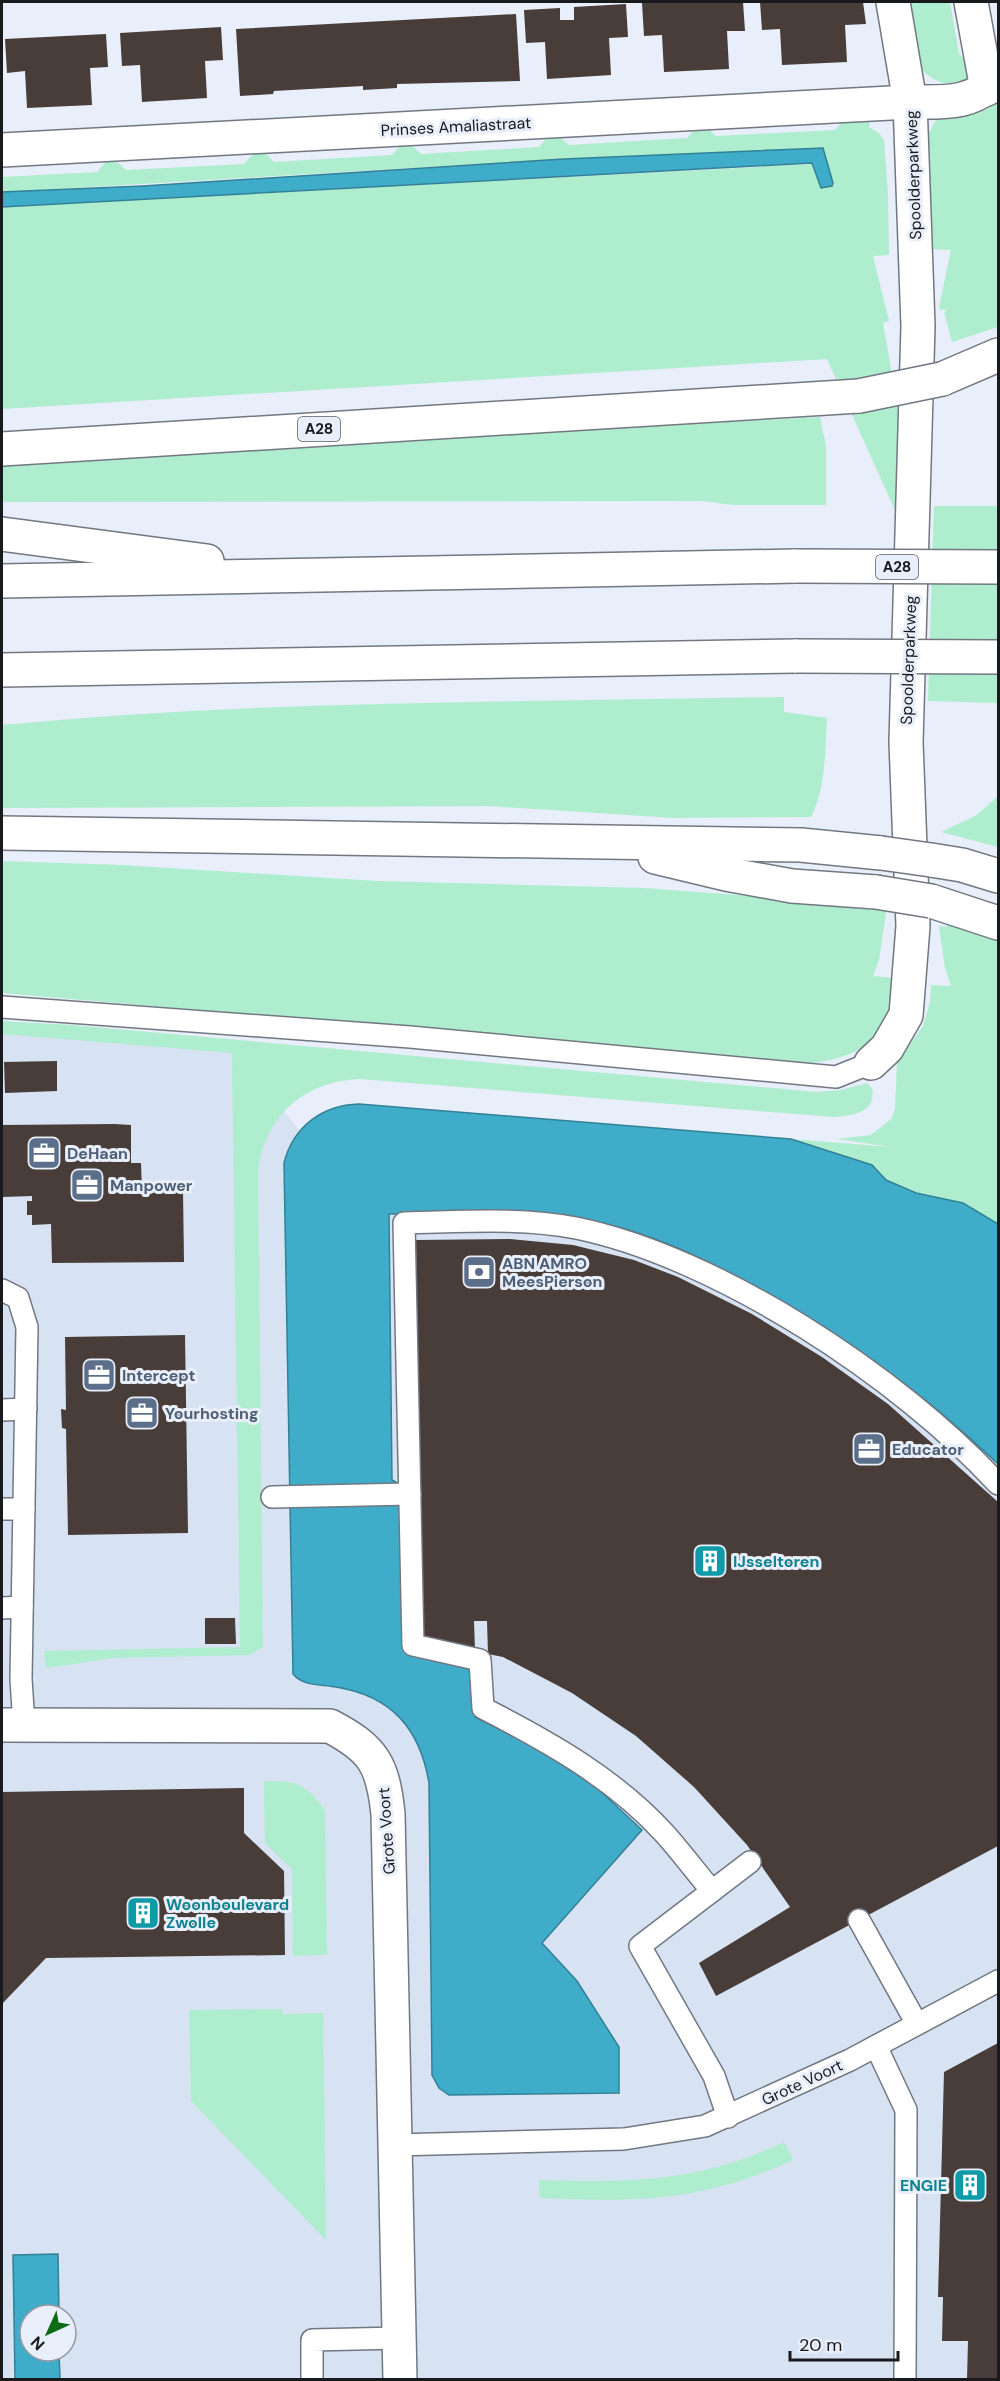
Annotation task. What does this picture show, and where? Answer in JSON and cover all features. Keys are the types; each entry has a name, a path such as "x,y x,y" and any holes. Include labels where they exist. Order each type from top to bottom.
{"main road":[{"name":"Spoolderparkweg","path":"871,1063 887,1048 906,1015 913,926 906,742 918,326 910,102 893,2"},
{"path":"971,2 993,84"},
{"name":"Prinses Amaliastraat","path":"2,150 910,102 950,102 970,99 993,84"},
{"name":"A28","path":"2,449 859,396 942,379 999,354"},
{"name":"A28","path":"2,534 319,576"},
{"name":"A28","path":"2,581 796,566 999,567"},
{"path":"2,670 263,663 797,656 999,657"},
{"path":"2,689 263,663"},
{"path":"2,833 801,845 931,860 962,865 999,876"},
{"path":"601,843 726,874 792,886 876,892 931,901 999,923"},
{"name":"Grote Voort","path":"13,1725 330,1726 356,1739 375,1760 385,1788 388,1814 400,2379"}],"lane":[{"path":"2,1007 410,1037 836,1077 871,1063"},
{"path":"712,1891 664,1833 606,1781 548,1742 483,1708 480,1660 413,1646 404,1494 404,1223 509,1221 577,1228 656,1251 725,1284 826,1341 910,1403 999,1484"},
{"path":"2,1290 18,1298 27,1327 24,1509 12,1608 13,1725"},
{"path":"2,1410 26,1409"},
{"path":"279,1497 404,1494"},
{"path":"2,1509 24,1509"},
{"path":"728,2116 714,2076 640,1946 750,1862"},
{"path":"860,1920 917,2024"},
{"name":"Grote Voort","path":"395,2145 624,2139 705,2126 876,2046 999,1981"},
{"path":"876,2046 906,2110 904,2379"},
{"path":"312,2379 312,2340 399,2338"}],"shaded area":[{"path":"2,1028 236,1050 299,1130 684,1202 998,1395 998,2379 2,2379"}],"green space":[{"path":"908,2 950,2 959,54 973,64 969,80 948,84 935,80 919,66"},
{"path":"998,102 998,327 952,342 944,312 947,309 940,310 939,307 951,250 931,249 927,135 937,119 945,114 983,111"},
{"path":"846,117 871,118 869,127 879,133 884,140 889,255 873,256 889,321 883,323 929,586 827,359 2,409 2,207 814,164 823,148 564,159 5,192 2,192 2,177 97,172 108,159 114,159 126,170 244,164 256,151 262,150 274,162 392,155 403,142 409,143 421,154 539,147 550,134 556,134 569,145 687,138 698,126 704,126 716,136 835,130"},
{"path":"820,417 826,446 826,505 733,505 702,501 2,502 2,462"},
{"path":"934,506 998,506 998,703 928,701"},
{"path":"784,697 784,712 827,718 820,794 811,817 674,818 488,806 2,808 2,725 295,706"},
{"path":"998,796 998,847 941,832 977,815"},
{"path":"2,861 122,865 377,881 644,888 887,906 879,960 873,976 894,978 893,1003 880,1032 859,1049 834,1059 806,1063 2,993"},
{"path":"947,919 998,937 998,1224 963,1203 916,1193 886,1180 872,1165 791,1139 891,1147 837,1139 871,1135 891,1119 895,1109 897,1063 923,1026 930,1002 931,985 951,986 945,968 939,926 947,927"},
{"path":"2,1021 71,1025 817,1092 841,1090 867,1083 872,1088 873,1096 871,1103 862,1112 833,1117 360,1079 322,1086 305,1095 278,1118 262,1152 258,1172 263,1647 250,1655 113,1658 46,1668 44,1651 240,1647 232,1053 2,1034"},
{"path":"264,1781 293,1783 300,1786 312,1794 325,1811 327,1955 293,1956 292,1869 265,1843"},
{"path":"282,2009 283,2014 323,2013 326,2240 191,2101 189,2010"},
{"path":"784,2142 793,2160 759,2174 698,2192 639,2199 540,2198 539,2180 634,2180 693,2173 722,2166"}],"water":[{"path":"823,148 833,183 832,186 821,188 812,163 2,207 2,192 143,186 564,159"},
{"path":"359,1104 791,1139 872,1165 886,1180 916,1193 963,1203 998,1224 998,1464 909,1387 846,1341 779,1300 673,1246 636,1232 597,1222 546,1215 493,1212 389,1214 392,1480 396,1482 397,1500 404,1501 475,1667 475,1717 540,1750 596,1787 642,1830 542,1943 577,1981 619,2047 619,2093 449,2095 439,2088 432,2075 429,1783 419,1746 400,1718 373,1698 356,1691 307,1683 293,1674 284,1163 294,1139 311,1120 333,1109"},
{"path":"58,2254 59,2303 18,2303 18,2363 59,2363 60,2379 15,2379 13,2255"}],"building":[{"path":"743,2 745,31 727,31 729,69 664,72 662,35 644,36 642,3"},
{"path":"760,2 863,2 866,24 845,25 847,62 782,65 780,29 762,30"},
{"path":"626,4 628,37 609,38 611,75 547,79 545,42 526,43 524,10 560,8 560,20 574,20 574,7"},
{"path":"516,14 520,81 397,84 397,88 363,90 363,86 274,91 273,94 240,96 236,29"},
{"path":"221,27 223,60 205,61 207,98 142,102 140,65 122,66 120,33"},
{"path":"106,34 108,67 90,68 92,105 27,108 25,71 7,73 5,39"},
{"path":"57,1061 57,1091 5,1093 4,1062"},
{"path":"2,1125 131,1125 131,1163 141,1163 142,1191 183,1191 184,1262 52,1263 51,1224 32,1225 32,1215 27,1215 27,1201 32,1201 32,1196 2,1197"},
{"name":"IJsseltoren","path":"510,1239 573,1245 634,1260 678,1277 752,1314 822,1357 888,1404 998,1502 998,1846 716,1996 699,1963 790,1907 747,1845 694,1787 636,1736 572,1693 503,1657 488,1654 487,1621 474,1621 475,1650 422,1637 416,1240"},
{"path":"185,1335 188,1533 68,1535 66,1429 62,1428 61,1409 66,1410 65,1337"},
{"path":"205,1618 235,1618 236,1644 205,1644"},
{"name":"Woonboulevard Zwolle","path":"244,1788 244,1833 284,1871 285,1955 46,1958 2,2004 2,1792"},
{"name":"ENGIE","path":"998,2043 998,2380 967,2380 968,2341 942,2341 943,2297 938,2297 944,2072"}],"place":[{"name":"DeHaan","path":"44,1153"},
{"name":"Manpower","path":"87,1185"},
{"name":"ABN AMRO MeesPierson","path":"479,1272"},
{"name":"Intercept","path":"99,1375"},
{"name":"Yourhosting","path":"142,1413"},
{"name":"Educator","path":"869,1449"},
{"name":"IJsseltoren","path":"710,1561"},
{"name":"Woonboulevard Zwolle","path":"143,1913"},
{"name":"ENGIE","path":"970,2185"}]}
